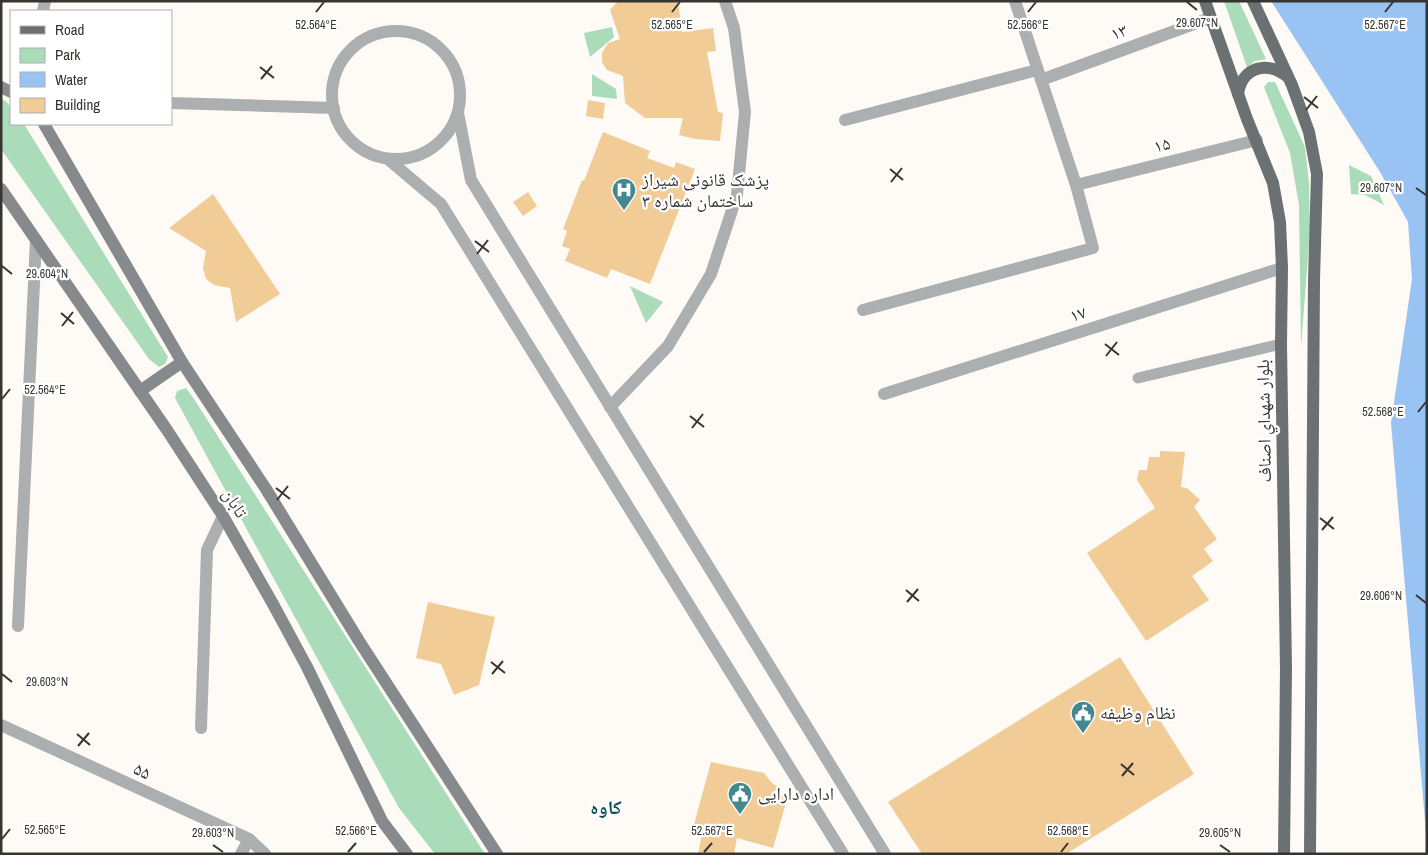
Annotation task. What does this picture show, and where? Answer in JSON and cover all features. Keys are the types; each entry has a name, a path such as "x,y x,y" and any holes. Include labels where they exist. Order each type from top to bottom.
{"main road":[{"name":"بلوار شهداي اصناف","path":"1205,1 1238,94 1273,183 1280,222 1286,669 1284,854"},
{"path":"1252,1 1288,76 1309,132 1317,174 1314,280 1310,854"},
{"path":"1238,94 1243,78 1249,72 1257,69 1273,68 1288,76"}],"street":[{"path":"610,407 668,346 711,274 737,195 745,112 734,28 725,1"},
{"path":"863,310 1093,248 1076,185 1015,1"},
{"name":"۱۳","path":"845,120 1039,75 1210,18"},
{"path":"389,160 411,158 432,149 448,134 458,114 461,92 455,70 444,53 429,40 411,32 391,31 371,35 354,45 341,61 333,79 332,99 337,121 349,140 367,153 389,160 441,204 843,854"},
{"path":"172,103 334,108"},
{"path":"458,114 471,180 885,854"},
{"path":"45,125 182,362 266,489 359,641 497,854"},
{"name":"۱۵","path":"1076,185 1256,140"},
{"name":"تابان","path":"1,190 140,391 223,516 307,667 382,820 407,854"},
{"path":"18,626 36,240"},
{"name":"۱۷","path":"884,394 1282,268"},
{"path":"140,391 182,362"},
{"path":"201,728 207,550 223,516"},
{"name":"۵۵","path":"1,726 249,839 265,854"},
{"path":"241,854 249,839"}],"lane":[{"path":"1138,378 1281,344"}],"green space":[{"path":"1224,1 1239,1 1266,59 1255,61 1247,67"},
{"path":"612,27 614,37 590,57 584,33"},
{"path":"592,74 616,89 617,99 592,96"},
{"path":"1268,82 1275,82 1305,147 1309,183 1310,231 1301,347 1299,205 1290,153 1264,87"},
{"path":"1,99 8,103 10,125 25,125 168,357 165,364 159,367 149,359 1,149"},
{"path":"1349,165 1371,176 1384,205 1365,195 1351,194"},
{"path":"630,286 663,302 646,323"},
{"path":"186,388 485,854 435,854 399,808 175,398 177,391"}],"water":[{"path":"1271,1 1427,1 1427,844 1391,423 1412,279 1408,222 1380,172"}],"building":[{"path":"618,1 678,1 682,32 713,28 716,51 707,52 718,112 723,113 720,141 695,139 679,135 683,118 645,118 625,103 623,76 607,70 602,62 602,53 608,43 620,39 610,10"},
{"path":"588,100 605,103 603,119 586,116"},
{"name":"پزشک قانونی شیراز ساختمان شماره ٣","path":"603,132 650,151 647,158 674,168 676,162 695,169 650,284 611,269 607,278 565,261 570,249 562,246 567,231 563,229"},
{"path":"528,192 537,206 523,216 513,202"},
{"path":"213,194 280,294 236,322 230,288 214,285 206,279 203,268 206,251 169,228"},
{"path":"1160,451 1185,452 1181,487 1187,488 1200,500 1194,507 1217,539 1204,549 1213,561 1192,576 1209,600 1146,641 1087,553 1155,508 1137,480 1139,470 1147,470 1149,457 1160,457"},
{"path":"428,602 495,617 479,685 454,695 441,664 416,658"},
{"name":"نظام وظیفه","path":"1120,657 1194,774 1066,854 922,854 888,802"},
{"name":"اداره دارایی","path":"711,762 764,773 779,788 786,803 773,848 737,838 734,854 698,854 703,830 693,828"}],"place":[{"name":"پزشک قانونی شیراز ساختمان شماره ٣","path":"624,211"},
{"name":"نظام وظیفه","path":"1083,734"},
{"name":"اداره دارایی","path":"740,815"}],"district":[{"name":"کاوه","path":"606,807"}]}
